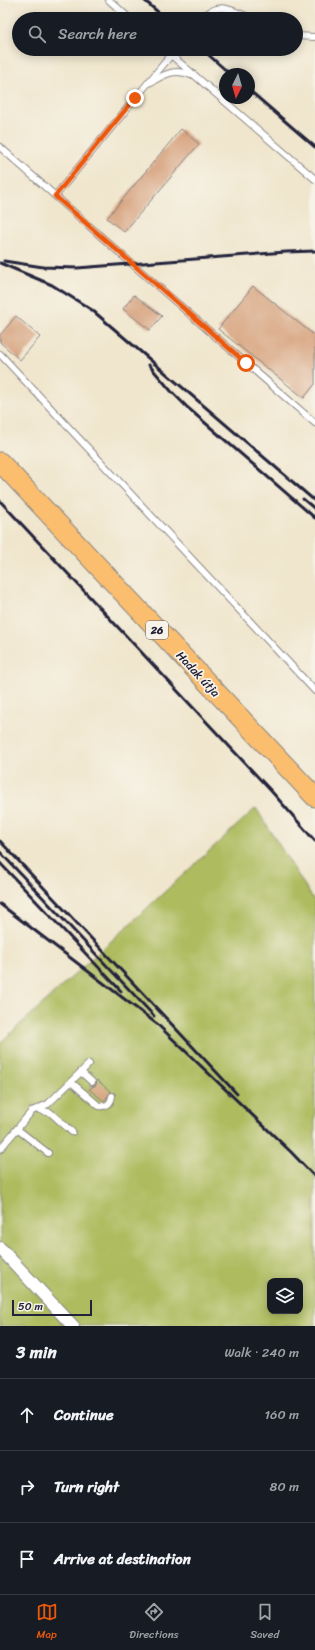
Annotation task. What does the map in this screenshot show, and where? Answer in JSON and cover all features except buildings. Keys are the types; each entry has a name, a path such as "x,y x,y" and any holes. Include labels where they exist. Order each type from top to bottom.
{"main road":[{"name":"Hadak útja","path":"0,462 315,797"}],"street":[{"path":"0,1248 73,1326"}],"lane":[{"path":"109,0 122,12"},
{"path":"209,12 212,9 222,6 236,12"},
{"path":"303,37 315,38"},
{"path":"55,196 170,56"},
{"path":"172,56 315,179"},
{"path":"146,86 161,76 173,71 184,72 198,78"},
{"path":"1,152 55,196 315,423"},
{"path":"0,354 315,691"},
{"path":"38,1110 48,1104 89,1064"},
{"path":"81,1072 92,1082"},
{"path":"71,1082 99,1106 110,1102 112,1096"},
{"path":"0,1149 32,1111 46,1110 72,1132"},
{"path":"17,1128 48,1153"}],"green space":[{"path":"256,808 315,902 315,1326 0,1326 0,1043"}],"railway":[{"path":"144,0 158,12"},
{"path":"210,56 223,68"},
{"path":"255,95 315,147"},
{"path":"4,261 43,267 77,268 315,251"},
{"path":"0,263 52,285 92,310 315,501"},
{"path":"149,365 188,408 315,518"},
{"path":"303,499 315,509"},
{"path":"0,501 272,792 315,841"},
{"path":"0,841 237,1094"},
{"path":"0,852 154,1016"},
{"path":"0,863 121,991"},
{"path":"0,904 157,1024 291,1152 315,1177"}],"route":[{"path":"135,98 55,196 246,363"}]}
